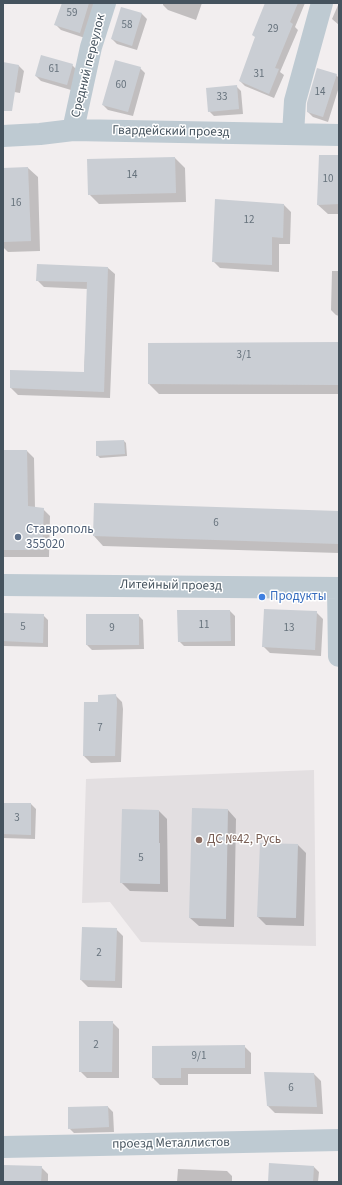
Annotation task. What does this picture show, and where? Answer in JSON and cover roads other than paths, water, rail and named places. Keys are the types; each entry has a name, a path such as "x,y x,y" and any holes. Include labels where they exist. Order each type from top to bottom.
{"street":[{"name":"Средний переулок","path":"73,130 91,47 105,3"},
{"path":"293,134 295,101 322,3"},
{"name":"Гвардейский проезд","path":"3,136 73,130 339,135"},
{"name":"Литейный проезд","path":"3,585 338,588"},
{"path":"338,588 339,656"},
{"name":"проезд Металлистов","path":"3,1147 339,1140"}],"place":[{"name":"Ставрополь 355020","path":"18,537"},
{"name":"Продукты","path":"262,597"},
{"name":"ДС №42, Русь","path":"199,840"}]}
